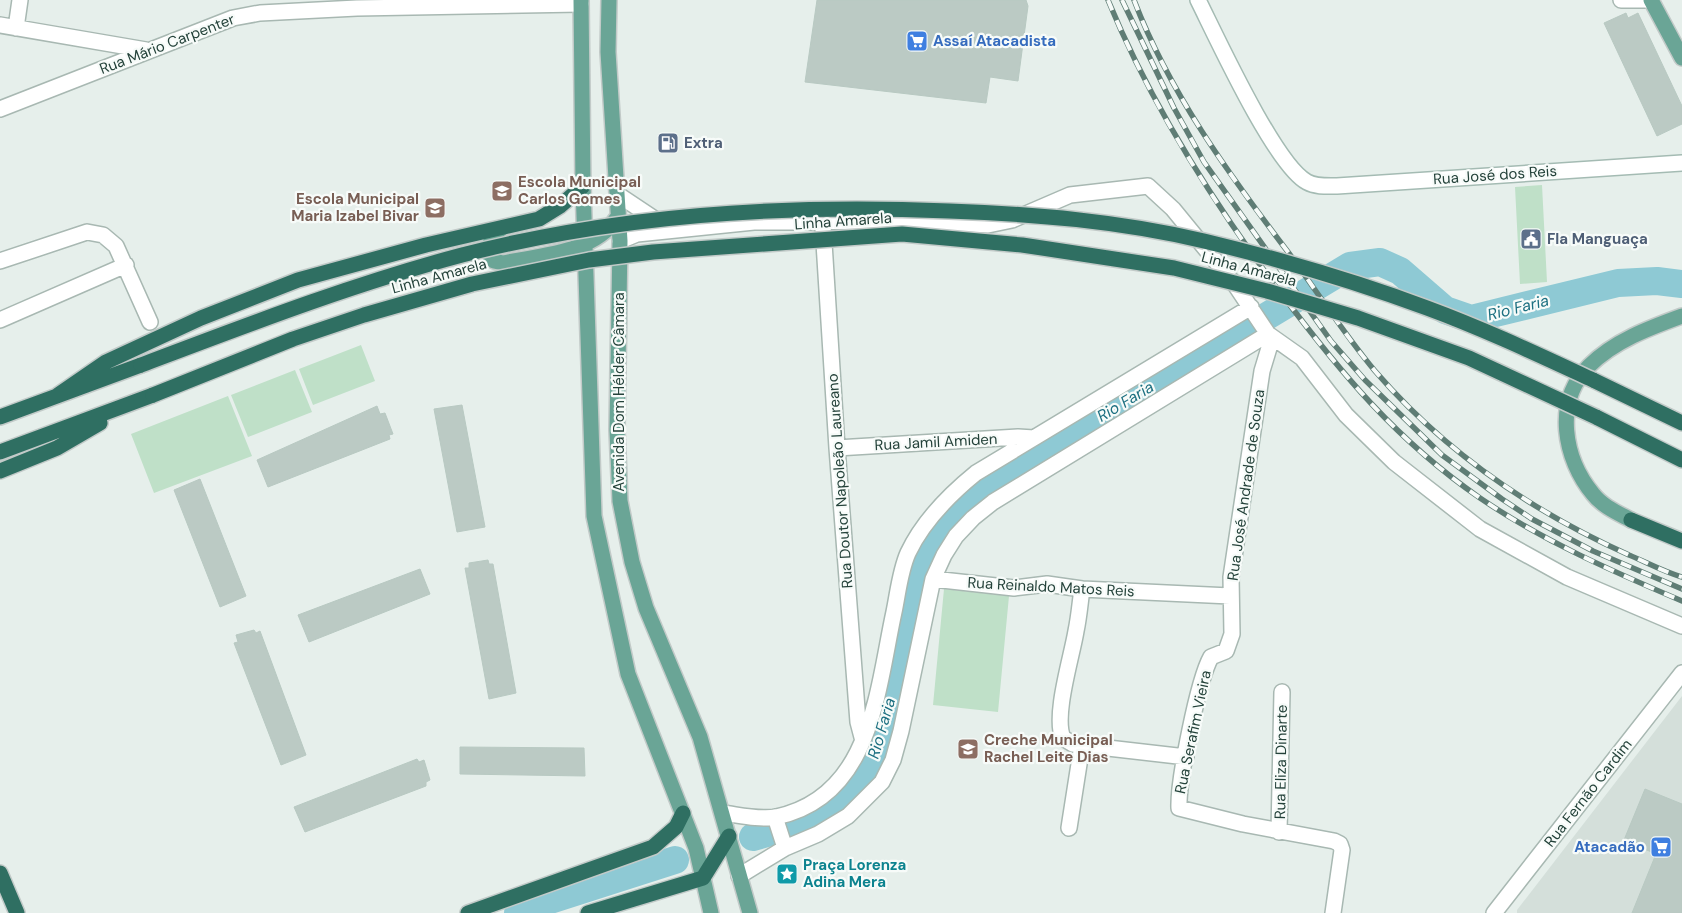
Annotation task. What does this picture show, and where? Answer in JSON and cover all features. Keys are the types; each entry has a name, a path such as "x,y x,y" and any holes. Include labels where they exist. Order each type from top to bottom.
{"highway":[{"path":"58,395 106,362 201,318 298,280 338,268 539,219 550,214 583,186"},
{"name":"Linha Amarela","path":"0,417 370,281 466,254 586,230 710,213 811,208 879,208 1026,214 1114,225 1202,240 1359,284 1426,307 1491,333 1682,423"},
{"name":"Linha Amarela","path":"0,452 148,397 293,339 364,315 472,284 607,258 902,234 1022,245 1174,268 1267,291 1358,318 1469,358 1596,417 1680,459"},
{"path":"0,471 56,448 148,397"},
{"path":"1647,405 1682,412"},
{"path":"1631,520 1682,541"},
{"path":"468,913 653,847 676,827 683,813"},
{"path":"588,913 703,878 729,836"},
{"path":"0,873 16,913"}],"main road":[{"name":"Avenida Dom Hélder Câmara","path":"609,0 608,52 620,240 617,420 620,501 632,562 646,608 700,737 750,913"},
{"path":"1649,0 1682,58"},
{"name":"Avenida Dom Hélder Câmara","path":"581,2 583,186 594,516 628,674 696,848 711,913"},
{"path":"502,228 492,236 488,254 494,261 503,263 586,244 610,229 618,216"},
{"path":"1631,520 1594,496 1578,472 1569,451 1565,430 1568,404 1588,366 1619,344 1646,329 1682,316"}],"street":[{"path":"16,28 20,0"},
{"name":"Rua José dos Reis","path":"1198,0 1227,59 1268,134 1286,161 1308,182 1337,186 1682,163"},
{"path":"1621,0 1649,0"},
{"name":"Rua Mário Carpenter","path":"0,109 148,50 242,16 357,4 581,2"},
{"path":"0,25 148,50"},
{"path":"620,240 637,234 672,229 754,222 823,220 988,226 1012,220 1070,195 1148,186 1172,209 1262,324 1302,358 1346,415 1394,462 1480,529 1567,577 1682,626"},
{"path":"618,194 672,229"},
{"name":"Rua Doutor Napoleão Laureano","path":"823,220 837,448 858,722 863,741"},
{"path":"0,261 87,232 103,235 116,246 150,322"},
{"path":"0,320 126,265"},
{"path":"739,876 779,831 825,795 849,770 871,723 908,553 936,509 976,473 1034,438 1262,324"},
{"path":"723,814 779,831 818,834 848,816 882,782 892,760 901,731 933,579 944,555 956,536 973,518 993,502 1262,324"},
{"name":"Rua José Andrade de Souza","path":"1211,658 1226,651 1232,634 1230,596 1262,371 1262,324"},
{"name":"Rua Jamil Amiden","path":"837,448 1018,437 1034,438"},
{"path":"1631,520 1682,533"},
{"name":"Rua Reinaldo Matos Reis","path":"933,579 1014,588 1047,584 1082,589 1230,596"},
{"path":"1082,589 1076,633 1066,673 1060,725 1061,734 1068,743 1186,757"},
{"name":"Rua Serafim Vieira","path":"1211,658 1201,688 1186,757 1179,796 1179,808 1279,832"},
{"name":"Rua Fernão Cardim","path":"1494,913 1682,674"},
{"name":"Rua Eliza Dinarte","path":"1279,832 1282,692"},
{"path":"1069,828 1082,745"},
{"path":"1279,832 1334,841 1340,844 1342,850 1333,913"}],"shaded area":[{"path":"1682,696 1682,913 1517,913 1517,910"}],"green space":[{"name":"Fla Manguaça","path":"1542,185 1547,282 1520,284 1515,187"},
{"path":"361,345 375,381 313,405 299,369"},
{"path":"295,370 312,412 248,437 231,395"},
{"path":"228,396 252,456 154,493 131,434"},
{"path":"944,589 1009,596 998,712 933,705"}],"building":[{"name":"Assaí Atacadista","path":"817,0 1026,0 1028,6 1018,81 990,77 986,103 805,82"},
{"path":"1626,13 1628,18 1638,13 1682,106 1682,124 1657,136 1604,23"},
{"path":"462,405 485,527 457,532 434,409"},
{"path":"377,406 380,414 385,413 393,434 389,435 390,439 268,487 257,460"},
{"path":"200,479 246,596 220,607 174,490"},
{"path":"488,560 489,564 493,564 516,693 489,699 465,568 469,568 469,563"},
{"path":"420,569 430,594 309,642 298,615"},
{"path":"254,630 256,633 260,631 306,755 281,765 234,643 238,642 236,635"},
{"path":"460,747 584,748 585,776 460,774"},
{"path":"417,759 419,762 424,760 430,780 426,782 426,786 305,832 294,807"},
{"name":"Atacadão","path":"1645,789 1682,804 1682,913 1632,913 1656,854 1624,840"}],"waterway":[{"name":"Rio Faria","path":"753,837 816,819 844,799 865,776 878,747 920,569 937,535 961,504 990,483 1350,266 1380,262 1400,271 1445,310 1471,319 1618,283 1657,281 1682,284"},
{"name":"Rio Faria","path":"518,913 550,900 675,860"}],"railway":[{"path":"1108,0 1143,77 1163,115 1230,223 1325,350 1371,403 1422,453 1450,476 1504,514 1553,542 1682,601"},
{"path":"1122,0 1174,108 1204,162 1331,341 1365,380 1442,455 1532,519 1593,551 1682,589"},
{"path":"1134,0 1164,67 1222,162 1352,342 1375,371 1402,400 1460,453 1525,499 1593,538 1662,570 1682,577"}],"place":[{"name":"Assaí Atacadista","path":"917,41"},
{"name":"Extra","path":"668,143"},
{"name":"Escola Municipal Carlos Gomes","path":"502,191"},
{"name":"Escola Municipal Maria Izabel Bivar","path":"435,208"},
{"name":"Fla Manguaça","path":"1531,239"},
{"name":"Creche Municipal Rachel Leite Dias","path":"968,749"},
{"name":"Atacadão","path":"1661,847"},
{"name":"Praça Lorenza Adina Mera","path":"787,874"}]}
